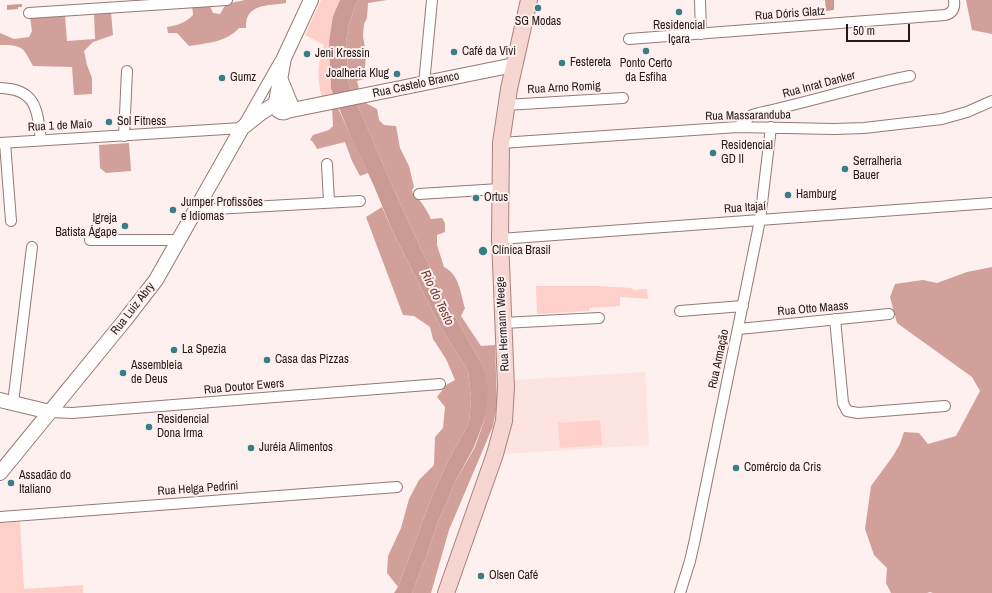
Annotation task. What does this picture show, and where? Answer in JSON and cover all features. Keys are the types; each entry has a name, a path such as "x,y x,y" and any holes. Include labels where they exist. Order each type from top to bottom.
{"main road":[{"path":"242,128 283,105 280,78 286,51 311,0"},
{"name":"Rua Hermann Weege","path":"446,593 495,454 504,421 506,387 500,239 502,143 506,105 529,0"},
{"name":"Rua Castelo Branco","path":"283,105 319,105 514,65"},
{"name":"Rua Luiz Abry","path":"0,473 147,293 156,280 242,128"},
{"path":"6,401 50,412"}],"street":[{"path":"29,13 227,0"},
{"path":"424,84 432,0"},
{"path":"700,0 701,34"},
{"name":"Rua Dóris Glatz","path":"629,39 945,15 951,12 954,6 954,0"},
{"path":"242,128 286,51"},
{"path":"124,136 127,72"},
{"name":"Rua Inrat Danker","path":"738,127 752,115 910,76"},
{"path":"0,88 21,91 32,103 38,118 41,140"},
{"name":"Rua Arno Romig","path":"506,105 622,98"},
{"name":"Rua Massaranduba","path":"502,143 738,127 848,129 942,119 978,108 992,101"},
{"path":"978,108 992,111"},
{"name":"Rua Armação","path":"680,593 690,562 739,329 760,220 770,127"},
{"name":"Rua 1 de Maio","path":"2,143 242,128"},
{"path":"2,143 11,221"},
{"path":"327,164 329,202"},
{"path":"419,194 500,189"},
{"path":"196,210 360,200"},
{"name":"Rua Itajaí","path":"500,239 992,203"},
{"path":"90,240 179,240"},
{"path":"6,401 32,247"},
{"path":"680,311 743,306"},
{"name":"Rua Otto Maass","path":"739,329 889,314"},
{"path":"503,323 599,318"},
{"path":"835,319 843,403 847,411 858,414 945,406"},
{"name":"Rua Doutor Ewers","path":"50,412 72,413 440,384"},
{"name":"Rua Helga Pedrini","path":"0,517 397,487"}],"shaded area":[{"path":"245,0 286,0 286,3 259,7 253,10 249,14 246,28 239,28 229,36 210,43 189,46 177,33 168,33 167,27 181,23 193,15 192,5 209,4 213,13 220,14 226,4"},
{"path":"321,0 340,0 333,16 329,41 331,89 333,96 322,98 318,72 324,45 305,35"},
{"path":"359,0 387,0 368,3 367,18 364,24 363,36 366,54 364,79 357,81 362,101 377,109 379,120 384,125 396,126 400,148 409,166 414,187 412,190 413,194 421,201 431,219 442,218 445,223 445,232 437,235 437,245 444,267 449,270 459,285 465,308 461,316 481,346 495,345 497,404 493,426 449,530 431,593 412,593 436,527 456,480 475,447 486,415 483,366 449,306 422,251 349,85 346,42 349,24 356,4"},
{"path":"966,0 992,0 992,34 972,30"},
{"path":"111,12 113,35 93,42 84,51 92,78 92,94 74,95 72,67 33,66 21,48 0,45 0,33 14,39 29,37 32,31 30,17 65,15 67,41 95,39 94,13"},
{"path":"337,106 368,173 360,176 352,161 345,142 317,149 310,140 313,135 329,130 333,126 332,107"},
{"path":"129,143 131,171 106,173 100,168 99,145"},
{"path":"382,207 440,326 468,371 471,398 469,423 448,461 433,494 398,587 387,573 388,556 401,528 409,499 419,480 434,465 435,437 443,428 445,407 437,397 446,385 455,380 446,359 433,339 430,327 414,316 403,315 366,217"},
{"path":"992,267 992,593 891,593 886,583 887,568 874,555 865,529 871,486 893,456 900,444 904,432 919,433 928,444 956,436 980,391 972,377 897,323 890,297 895,284 923,280 937,283 967,272"},
{"path":"536,286 596,286 632,288 633,290 647,289 648,299 620,297 620,306 589,308 589,311 537,314"},
{"path":"645,372 649,445 504,454 512,421 514,380"},
{"path":"600,420 602,445 560,448 558,423"},
{"path":"20,522 24,589 83,585 83,593 0,593 0,523"}],"water":[{"name":"Rio do Testo","path":"340,0 359,0 356,4 349,24 346,42 349,85 422,251 449,306 483,366 488,388 486,415 474,447 456,480 436,527 412,593 394,593 398,587 433,494 448,461 469,423 471,398 468,371 440,326 392,230 331,89 329,41 333,16"},
{"path":"825,0 834,0 834,10 826,11"},
{"path":"22,4 22,7 18,7 18,9 7,10 7,5"}],"place":[{"name":"SG Modas","path":"538,8"},
{"name":"Residencial Içara","path":"679,12"},
{"name":"Ponto Certo da Esfiha","path":"646,51"},
{"name":"Café da Vivi","path":"454,52"},
{"name":"Jeni Kressin","path":"307,54"},
{"name":"Festereta","path":"562,63"},
{"name":"Joalheria Klug","path":"397,74"},
{"name":"Gumz","path":"222,78"},
{"name":"Sol Fitness","path":"109,122"},
{"name":"Residencial GD II","path":"713,153"},
{"name":"Serralheria Bauer","path":"845,169"},
{"name":"Hamburg","path":"788,195"},
{"name":"Ortus","path":"476,198"},
{"name":"Jumper Profissões e Idiomas","path":"173,210"},
{"name":"Igreja Batista Ágape","path":"125,226"},
{"name":"Clínica Brasil","path":"483,251"},
{"name":"La Spezia","path":"174,350"},
{"name":"Casa das Pizzas","path":"267,360"},
{"name":"Assembleia de Deus","path":"123,373"},
{"name":"Residencial Dona Irma","path":"149,427"},
{"name":"Juréia Alimentos","path":"251,448"},
{"name":"Comércio da Cris","path":"736,468"},
{"name":"Assadão do Italiano","path":"11,483"},
{"name":"Olsen Café","path":"481,576"}]}
